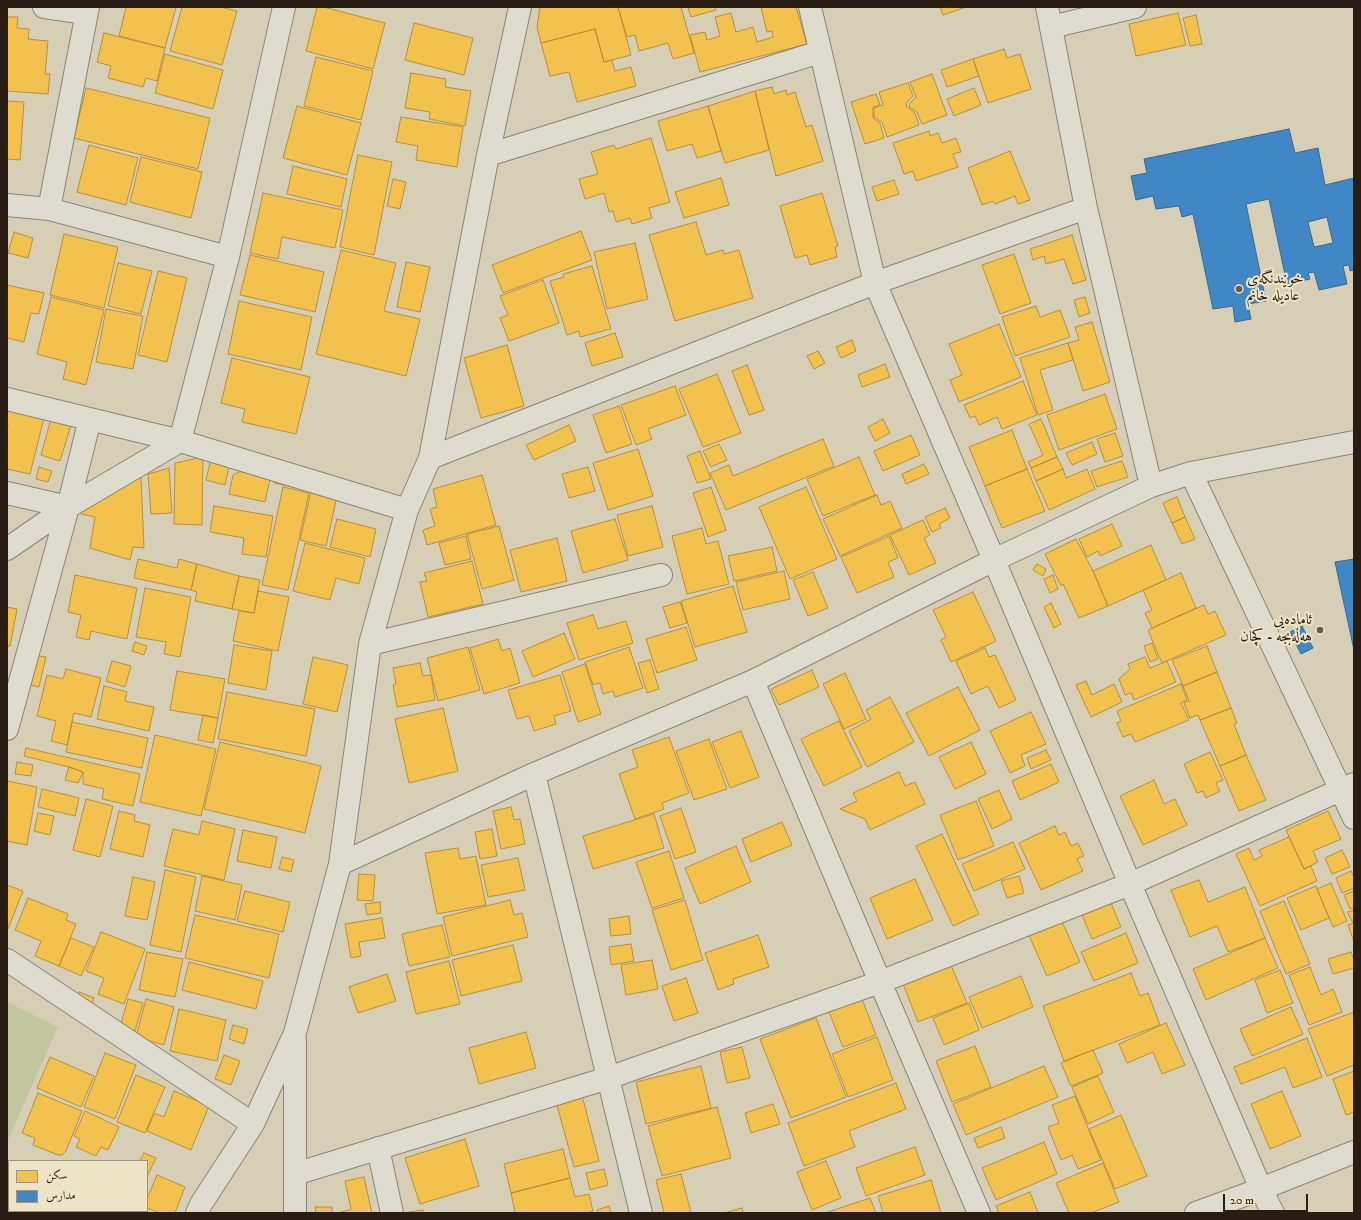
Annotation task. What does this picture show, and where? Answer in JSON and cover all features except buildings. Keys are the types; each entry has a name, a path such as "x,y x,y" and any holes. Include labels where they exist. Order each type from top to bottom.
{"street":[{"path":"44,7 87,10 49,209"},
{"path":"7,550 68,508 180,441 228,257 284,7"},
{"path":"197,1213 201,1204 253,1124 295,1033 340,864 370,644 407,510 430,458 488,156 520,7"},
{"path":"810,7 875,283 994,560 1130,884 1261,1189 1273,1213"},
{"path":"1135,7 1049,17 1086,208 1151,486"},
{"path":"488,156 820,52"},
{"path":"7,205 49,209 228,257"},
{"path":"430,458 875,283 1086,208"},
{"path":"7,399 180,441 407,510"},
{"path":"7,729 68,508 90,419"},
{"path":"340,864 534,774 753,681 994,560 1151,486 1191,473 1354,442"},
{"path":"1191,473 1347,787 1354,818"},
{"path":"7,493 68,508"},
{"path":"370,644 661,575"},
{"path":"753,681 979,1213"},
{"path":"534,774 642,1213"},
{"path":"294,1174 608,1078 880,982 1130,884 1347,787"},
{"path":"7,960 253,1124"},
{"path":"295,1033 295,1213"},
{"path":"378,1148 392,1213"},
{"path":"1196,1213 1354,1152"}],"green space":[{"path":"7,1002 58,1027 7,1142"}],"place":[{"name":"خوێندنگەی عادیلە خانم","path":"1239,289"},
{"name":"ئامادەیی هەڵەبجە - کچان","path":"1320,630"}]}
